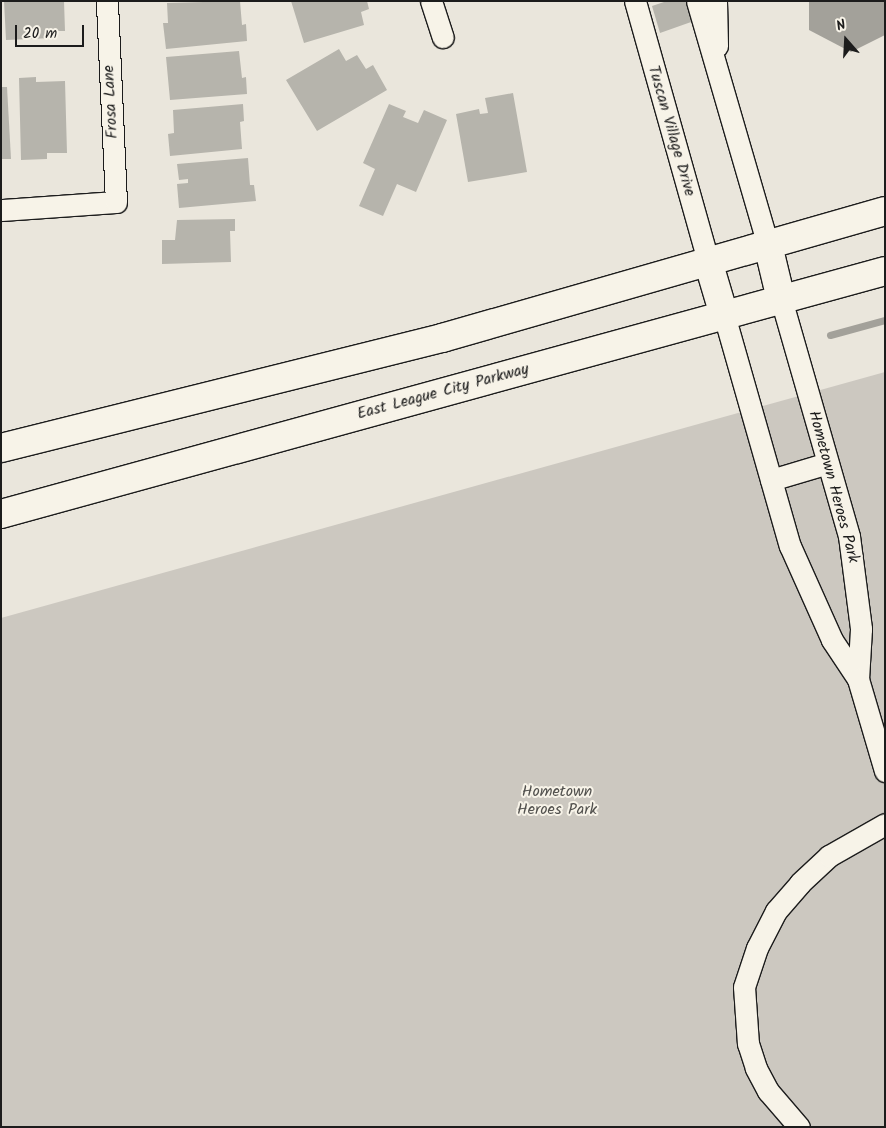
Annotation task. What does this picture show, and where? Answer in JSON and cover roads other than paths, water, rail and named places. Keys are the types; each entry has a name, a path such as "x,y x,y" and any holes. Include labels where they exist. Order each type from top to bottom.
{"main road":[{"path":"1,448 442,338 885,211"},
{"path":"768,245 781,299"},
{"path":"708,261 724,316"},
{"name":"East League City Parkway","path":"1,514 885,271"},
{"path":"1,532 130,478"}],"street":[{"name":"Frosa Lane","path":"1,210 116,202 107,1"},
{"path":"431,1 443,37"},
{"name":"Tuscan Village Drive","path":"635,1 708,261"},
{"path":"697,1 768,245"},
{"path":"716,1 716,61"},
{"name":"Hometown Heroes Park","path":"781,299 828,463 856,570 861,629 858,679"},
{"path":"724,316 771,480 805,584 832,640 858,679 885,771"},
{"path":"771,480 828,463"},
{"path":"799,1127 768,1091 756,1068 748,1044 744,987 757,948 776,911 800,883 829,856 885,824"}],"waterway":[{"path":"830,335 885,320"}]}
